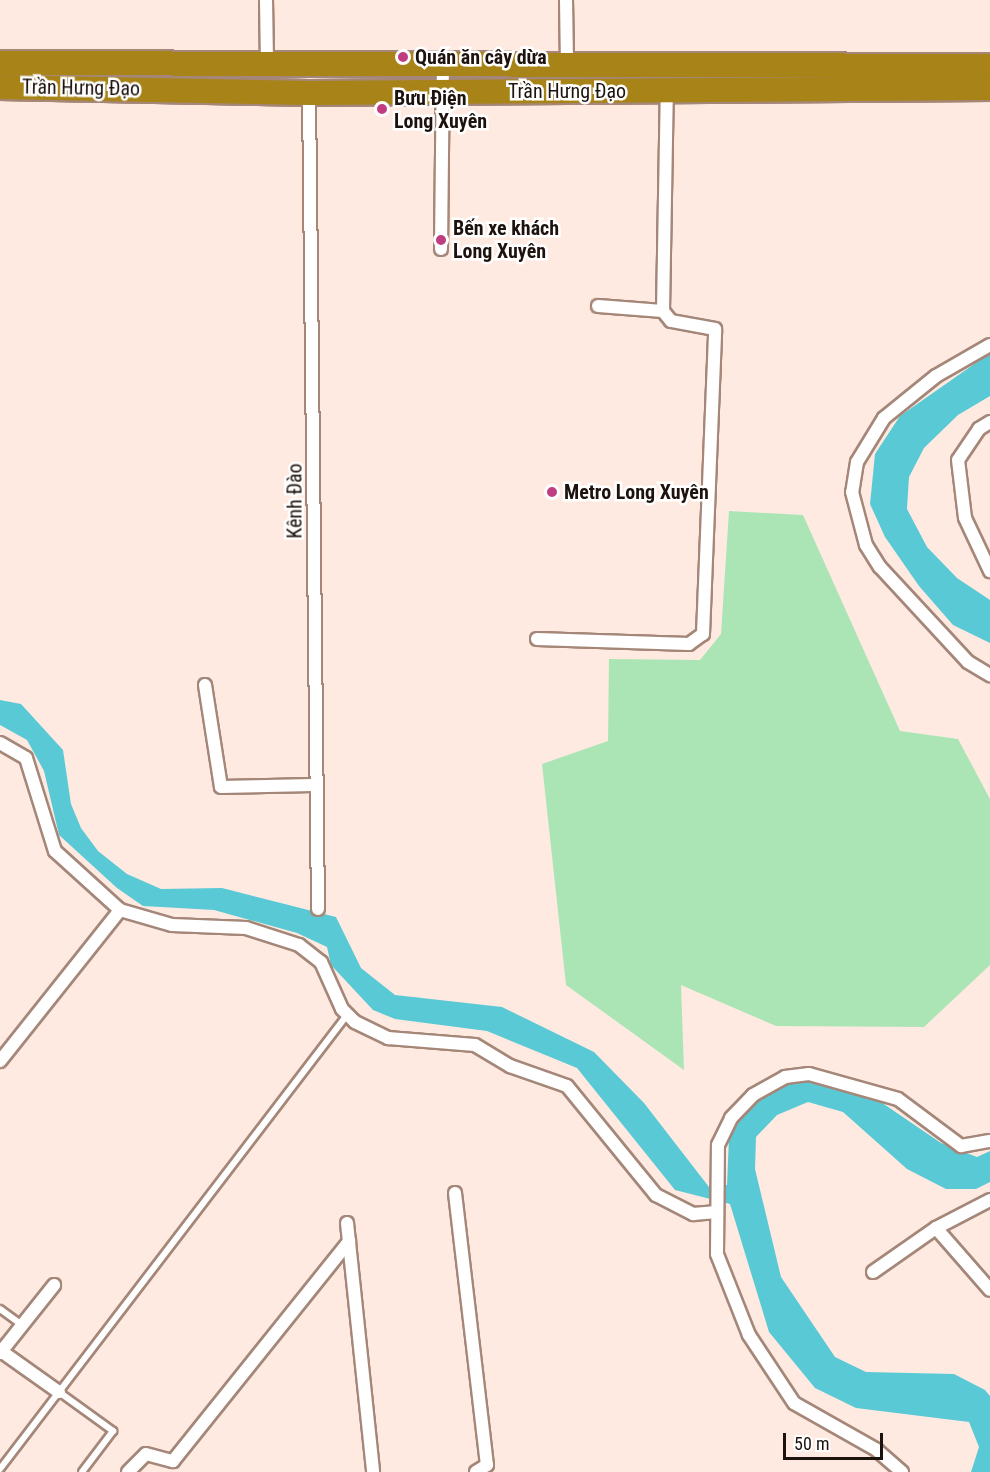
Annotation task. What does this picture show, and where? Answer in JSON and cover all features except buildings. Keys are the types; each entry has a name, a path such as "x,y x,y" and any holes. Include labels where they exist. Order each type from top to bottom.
{"highway":[{"name":"Trần Hưng Đạo","path":"0,63 267,62 990,66"},
{"path":"265,90 267,62"},
{"name":"Trần Hưng Đạo","path":"0,87 265,90 309,93 990,88"}],"street":[{"path":"266,0 267,62"},
{"path":"566,0 567,64"},
{"path":"441,249 443,64"},
{"path":"537,639 689,644 703,634 715,328 671,321 663,311 667,90"},
{"name":"Kênh Đào","path":"309,93 313,785 318,909"},
{"path":"598,306 663,311"},
{"path":"990,345 936,376 884,418 857,462 852,492 867,545 880,567 968,662 990,675"},
{"path":"990,422 958,460 965,518 990,571"},
{"path":"205,684 221,787 313,785"},
{"path":"0,743 26,758 55,851 120,910 172,925 246,928 299,945 321,962 347,1016 388,1038 475,1045 510,1066 567,1086 656,1195 693,1214 717,1209"},
{"path":"0,1061 120,910"},
{"path":"902,1472 877,1450 822,1423 782,1390 726,1286 717,1254 718,1145 730,1118 761,1089 798,1074 862,1085 898,1099 961,1146 990,1140"},
{"path":"455,1192 487,1465 476,1472"},
{"path":"873,1272 936,1228 990,1200"},
{"path":"347,1223 373,1472"},
{"path":"936,1228 990,1290"},
{"path":"128,1472 146,1455 173,1461 349,1241"},
{"path":"54,1285 1,1352 59,1392"}],"lane":[{"path":"0,1469 347,1016"},
{"path":"0,1308 22,1325"},
{"path":"59,1392 113,1431 82,1472"}],"green space":[{"path":"729,511 803,515 900,731 958,739 990,799 990,965 924,1027 776,1026 681,985 684,1070 566,985 542,764 608,741 609,659 700,660 721,634"}],"water":[{"path":"990,353 990,396 958,415 924,448 909,477 907,509 927,547 957,578 990,600 990,643 953,625 919,586 885,537 870,504 875,454 900,416"},
{"path":"0,700 21,704 63,750 71,804 81,828 98,851 127,874 161,889 222,888 336,917 361,968 395,995 502,1007 594,1052 644,1103 709,1187 727,1185 729,1137 750,1103 799,1078 872,1096 941,1143 977,1157 990,1151 990,1182 976,1189 946,1189 907,1169 843,1112 808,1102 777,1115 756,1137 755,1169 781,1277 835,1357 866,1372 954,1374 985,1390 990,1396 990,1472 971,1472 979,1447 969,1422 856,1408 815,1388 769,1332 730,1204 675,1190 577,1068 487,1031 395,1019 373,1010 331,965 327,947 297,933 214,910 143,906 117,888 59,835 44,771 27,740 0,725"}],"place":[{"name":"Quán ăn cây dừa","path":"403,57"},
{"name":"Bưu Điện Long Xuyên","path":"382,109"},
{"name":"Bến xe khách Long Xuyên","path":"441,240"},
{"name":"Metro Long Xuyên","path":"552,492"}]}
